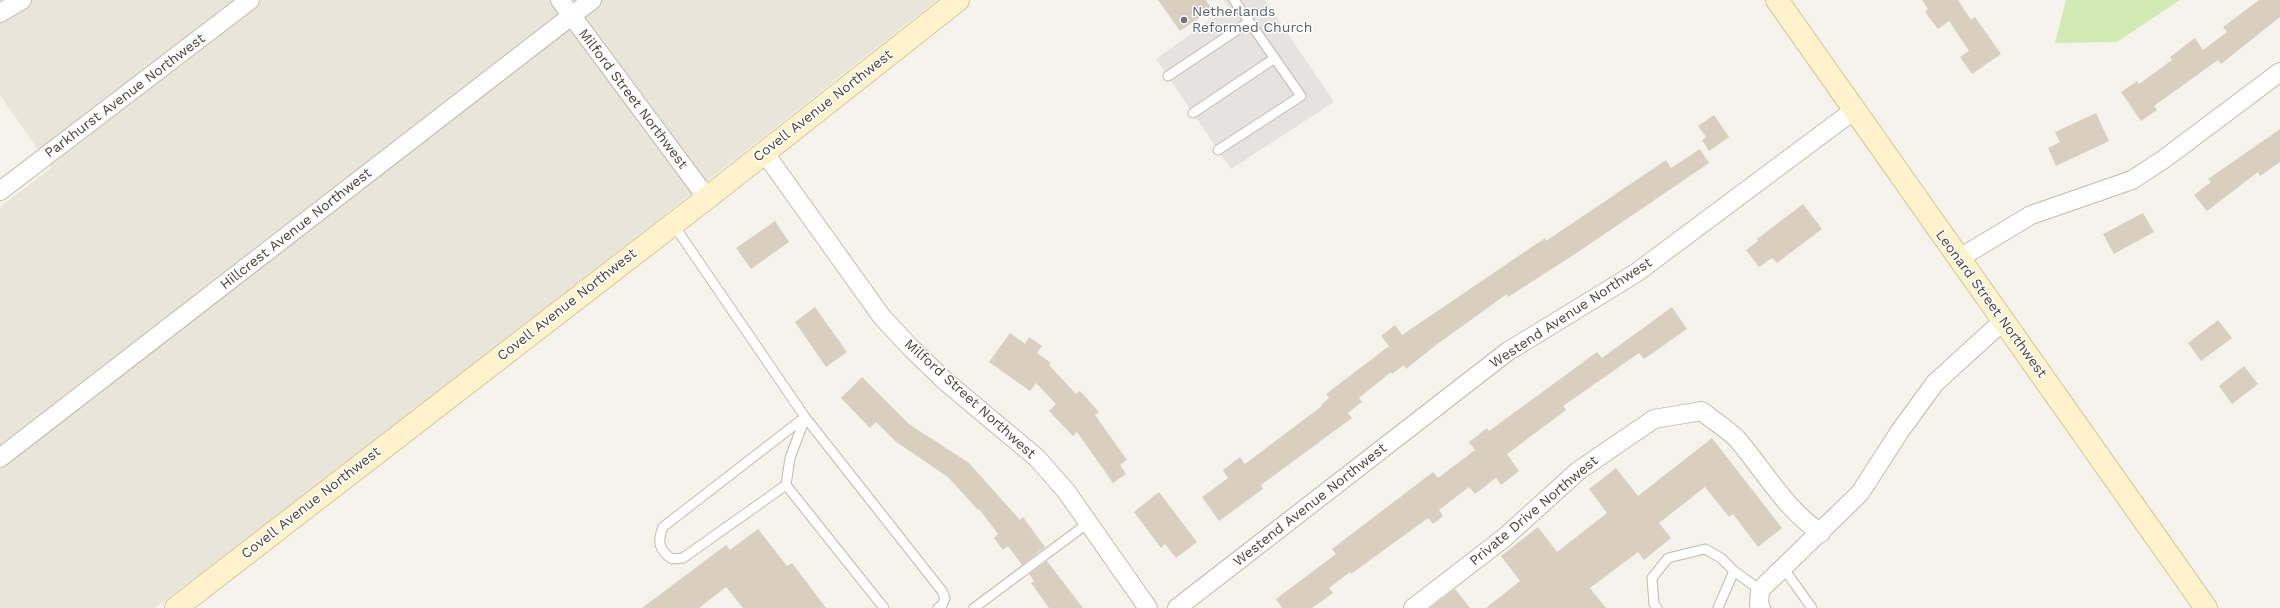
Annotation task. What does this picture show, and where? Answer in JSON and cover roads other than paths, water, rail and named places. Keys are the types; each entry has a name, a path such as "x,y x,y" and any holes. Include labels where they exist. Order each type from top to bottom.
{"street":[{"path":"0,13 22,0"},
{"name":"Parkhurst Avenue Northwest","path":"0,191 250,0"},
{"name":"Milford Street Northwest","path":"560,0 707,198"},
{"name":"Hillcrest Avenue Northwest","path":"0,458 592,0"},
{"name":"Covell Avenue Northwest","path":"176,608 672,223 707,198 958,0"},
{"name":"Leonard Street Northwest","path":"1776,0 2206,608"},
{"path":"1958,259 2031,215 2132,180 2164,159 2280,72"},
{"name":"Westend Avenue Northwest","path":"1177,608 1507,352 1636,273 1854,111"},
{"name":"Milford Street Northwest","path":"764,152 882,317 946,381 1037,458 1066,492 1148,608"},
{"path":"1761,608 1759,605 1760,590 1784,569 1860,493 1900,430 1935,383 2003,321"},
{"name":"Private Drive Northwest","path":"1413,608 1504,538 1578,471 1654,419 1702,412 1736,439 1788,504 1808,524 1821,533"}],"lane":[{"path":"1218,150 1301,96 1234,0"},
{"path":"1168,76 1249,22"},
{"path":"1193,113 1275,58"},
{"path":"672,223 805,417 942,592 945,598 942,605 938,608"},
{"path":"805,417 790,458 786,485 683,558 672,559 662,552 658,538 663,527 805,417"},
{"path":"786,485 884,608"},
{"path":"974,608 1088,523"},
{"path":"1657,608 1654,604 1652,578 1668,558 1705,549 1722,558 1734,571 1760,590"},
{"path":"1784,569 1812,608"},
{"path":"1718,608 1734,571"}],"place":[{"name":"Netherlands Reformed Church","path":"1184,20"}]}
